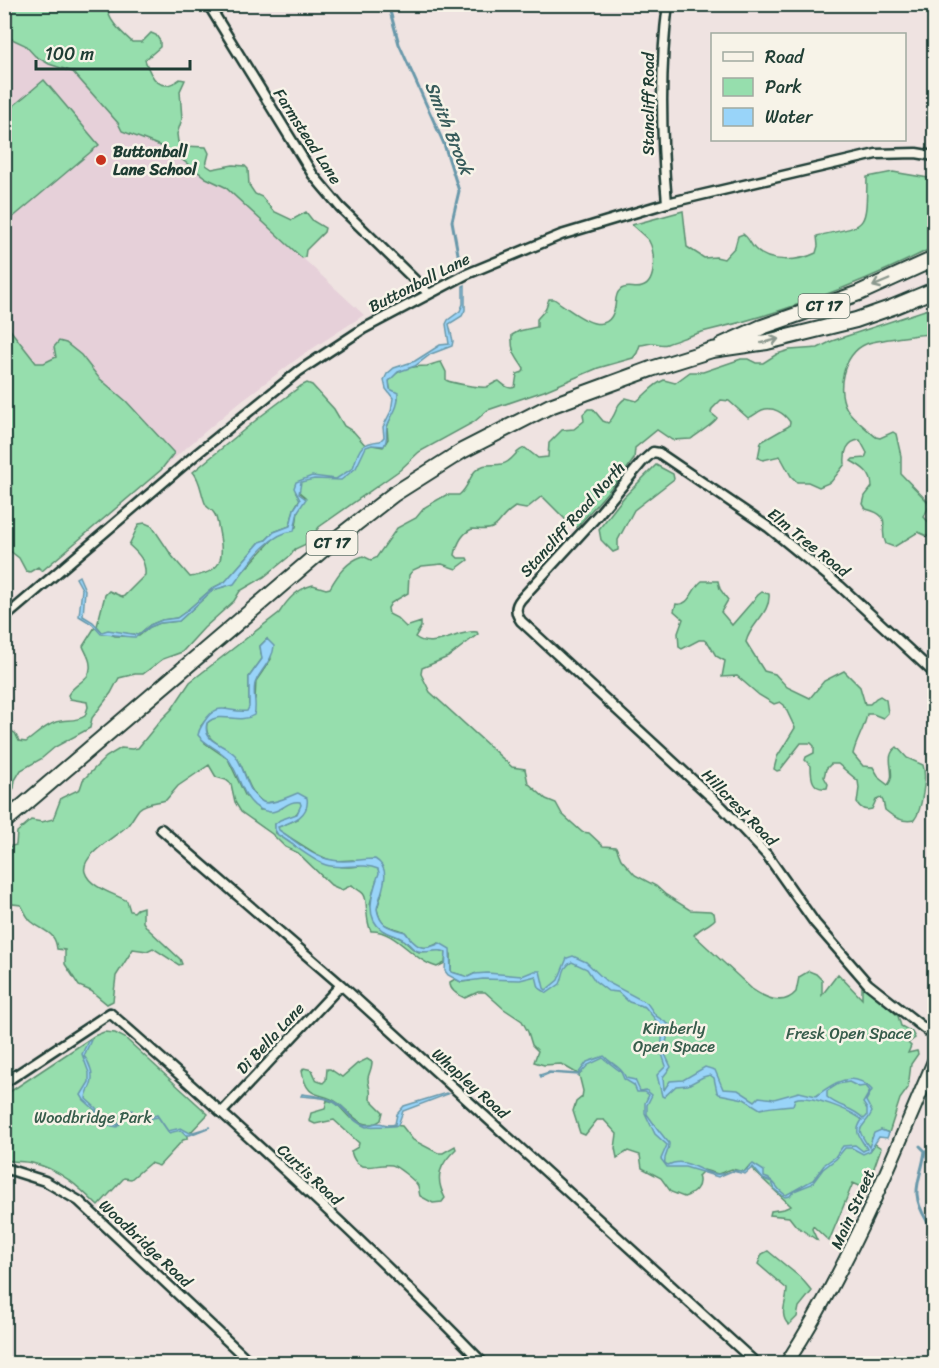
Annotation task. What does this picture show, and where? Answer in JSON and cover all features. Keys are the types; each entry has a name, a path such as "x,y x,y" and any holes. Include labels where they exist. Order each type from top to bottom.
{"main road":[{"name":"CT 17","path":"4,822 310,560 372,510 416,479 486,437 550,406 621,379 712,350 762,327 876,286 934,259"},
{"name":"CT 17","path":"712,350 758,344 856,320 934,290"},
{"name":"Main Street","path":"786,1364 851,1253 934,1061"}],"street":[{"name":"Farmstead Lane","path":"208,4 313,175 340,207 428,293"},
{"name":"Stancliff Road","path":"667,203 661,106 662,63 668,4"},
{"name":"Buttonball Lane","path":"4,618 193,457 299,371 336,345 428,293 506,256 544,241 667,203 876,154 906,153 934,156"},
{"name":"Stancliff Road North","path":"516,608 528,591 653,452"},
{"name":"Elm Tree Road","path":"653,452 666,456 768,527 840,586 934,673"},
{"name":"Hillcrest Road","path":"516,608 521,621 722,807 767,855 815,923 868,984 934,1036"},
{"name":"Whapley Road","path":"161,829 341,986 757,1364"},
{"name":"Di Bella Lane","path":"222,1112 341,986"},
{"name":"Curtis Road","path":"4,1083 110,1013 222,1112 425,1303 484,1364"},
{"name":"Woodbridge Road","path":"4,1167 45,1181 79,1201 252,1364"}],"shaded area":[{"name":"Buttonball Lane School","path":"4,5 30,5 364,315 301,356 241,401 42,571 5,536"}],"green space":[{"path":"5,4 107,5 112,21 132,42 142,42 151,33 156,35 160,41 160,47 145,60 153,78 167,85 180,79 185,80 180,91 182,119 177,134 178,142 184,146 206,147 209,153 206,165 212,169 233,165 245,166 248,169 249,185 273,211 292,220 306,212 313,221 325,228 324,232 306,250 305,257 302,258 225,187 206,178 168,149 122,131 118,123 73,72 49,64 35,56 25,45 5,38"},
{"path":"44,80 99,145 5,224 5,113"},
{"path":"893,172 934,179 934,247 851,285 793,306 667,344 640,345 633,358 598,368 544,391 488,410 474,422 419,452 400,470 319,527 306,544 295,549 264,577 240,591 234,601 182,652 163,659 143,674 119,678 92,718 90,728 55,747 41,759 21,770 15,780 14,788 5,801 4,735 11,731 15,733 19,741 26,742 52,724 85,716 87,702 70,699 68,695 86,678 90,670 90,662 83,646 95,627 103,634 139,636 150,627 160,623 179,621 213,590 230,584 237,578 275,537 296,527 298,511 305,497 299,492 296,492 300,499 294,509 290,526 274,532 266,540 260,542 225,582 213,588 177,618 162,620 150,625 138,635 102,632 97,626 105,595 109,591 123,597 145,575 141,558 129,545 139,524 145,523 152,526 172,556 190,577 201,575 215,568 219,563 222,550 217,522 214,513 206,505 199,482 193,472 301,386 307,383 312,385 334,409 344,426 354,432 366,446 383,447 388,439 387,427 398,398 390,389 389,381 397,373 411,367 441,362 446,372 446,380 482,387 499,381 506,387 513,388 517,374 523,372 524,369 513,350 512,335 537,327 537,319 545,310 549,299 554,299 588,321 605,323 611,317 618,292 625,287 642,287 647,284 652,274 653,252 649,241 632,225 683,211 687,247 704,258 724,259 735,247 738,236 743,234 755,249 768,257 785,260 802,258 816,253 817,236 855,227 861,223 866,208 867,177"},
{"path":"934,307 934,334 899,337 866,344 858,349 843,374 842,395 849,412 876,437 880,438 893,432 896,434 901,456 901,474 928,502 929,506 924,517 934,528 934,539 918,532 894,547 886,544 881,515 866,509 863,504 865,496 872,487 872,482 862,468 851,461 865,458 867,453 860,440 849,445 845,464 831,482 819,487 808,482 797,482 780,456 763,460 758,458 761,442 789,426 788,419 778,411 770,409 762,410 748,418 729,401 721,400 711,413 717,418 716,420 691,439 672,440 657,430 635,448 634,459 624,473 577,527 572,526 542,496 526,509 515,507 494,527 472,529 462,537 455,555 468,560 456,569 442,564 422,566 413,570 409,575 408,593 391,603 388,608 389,614 406,627 421,622 421,627 415,637 422,641 438,641 463,633 477,632 478,634 448,657 422,668 421,674 430,692 512,767 525,769 528,783 546,799 556,803 562,814 582,832 589,833 603,846 616,847 621,859 635,875 656,886 690,910 714,913 715,919 694,935 752,989 774,1000 785,999 796,992 799,977 809,971 822,980 822,995 838,974 862,999 862,987 866,986 898,1016 901,1026 912,1032 915,1038 908,1043 911,1046 908,1053 917,1051 918,1054 911,1064 908,1088 900,1099 889,1133 881,1130 872,1138 870,1151 875,1144 881,1148 870,1179 862,1187 853,1183 829,1241 813,1226 817,1240 796,1226 789,1217 770,1215 771,1211 791,1206 749,1166 744,1172 732,1169 718,1174 704,1170 698,1176 699,1183 696,1189 684,1197 671,1192 661,1178 642,1168 640,1155 628,1151 617,1158 615,1148 617,1134 604,1120 597,1120 585,1135 580,1133 573,1111 576,1102 582,1097 580,1072 578,1074 561,1064 544,1065 534,1062 538,1051 532,1045 522,1021 485,992 478,992 465,998 454,992 450,982 455,979 461,982 470,981 474,974 468,977 451,972 451,954 438,943 429,947 415,945 405,932 383,923 377,909 382,892 376,882 370,904 384,931 402,939 419,952 439,950 446,952 445,963 437,967 428,964 397,940 380,932 371,931 363,894 352,885 342,890 331,885 298,853 285,847 272,834 241,812 235,802 231,784 216,777 209,765 178,786 166,800 139,809 128,825 94,852 85,866 87,877 92,882 127,901 130,911 134,912 143,907 143,922 147,928 180,959 182,964 179,965 153,948 147,951 133,949 116,976 113,1001 107,1004 91,991 79,986 65,964 65,950 57,949 51,935 30,920 21,905 5,903 4,848 16,845 17,832 31,820 42,822 53,819 61,798 80,789 83,780 106,757 121,748 138,748 172,709 190,682 279,613 289,599 313,585 330,588 347,565 363,556 371,560 376,558 397,528 416,518 425,507 446,495 459,495 478,468 506,463 525,448 538,458 548,457 549,443 562,430 574,429 584,421 583,414 588,409 593,409 603,421 608,423 622,401 626,398 637,401 664,380 675,383 690,372 703,372 741,359 763,363 777,354 790,350 818,348 832,341","holes":["267,639 271,659 256,681 255,699 249,704 249,677 262,659 260,646","226,709 225,717 215,717 207,723 208,735 239,761 258,798 264,803 286,804 282,808 260,810 245,795 228,759 205,743 201,726 205,721","299,810 298,819 278,827 278,830 327,859 353,860 359,866 347,867 325,863 276,833 275,824"]},
{"path":"4,322 36,363 44,363 56,357 54,347 59,341 66,343 81,355 99,378 126,401 174,453 161,470 42,571 38,567 30,572 26,571 19,558 5,547"},
{"path":"656,465 673,474 674,479 634,510 618,540 618,550 613,552 601,540 599,529 624,497"},
{"path":"702,581 718,581 720,589 728,600 721,612 732,625 758,595 762,592 769,594 767,607 746,642 764,671 775,674 787,687 810,698 824,681 844,671 860,687 865,704 870,704 880,696 886,700 888,713 883,718 867,714 853,754 863,766 873,767 880,779 888,785 892,775 891,755 897,747 907,758 923,765 923,793 914,820 902,820 891,815 885,810 881,798 876,800 872,809 862,808 857,803 858,781 838,764 831,764 826,769 824,777 828,784 827,788 815,785 811,766 805,760 814,753 814,746 811,743 801,743 780,770 774,769 777,757 795,728 784,705 780,702 774,704 759,695 737,676 722,677 725,661 716,656 704,640 699,640 682,649 679,647 678,633 683,619 674,611 676,604 685,603"},
{"name":"Woodbridge Park","path":"104,1032 115,1033 125,1038 208,1114 187,1136 187,1139 183,1140 159,1166 150,1163 131,1179 124,1178 98,1206 60,1174 32,1163 5,1160 5,1095 94,1036"},
{"path":"367,1059 372,1062 368,1078 370,1099 383,1112 381,1120 375,1123 363,1123 332,1099 311,1091 304,1081 302,1071 304,1068 312,1070 317,1081 323,1083 326,1080 327,1069 342,1077"},
{"path":"327,1100 336,1103 349,1117 370,1127 402,1126 413,1140 438,1153 443,1153 455,1146 456,1149 440,1171 440,1184 445,1198 442,1202 433,1203 420,1196 418,1186 392,1165 368,1167 358,1164 351,1151 358,1147 359,1143 334,1120 315,1124 309,1121 311,1113 325,1109"},
{"path":"768,1251 801,1278 812,1291 799,1307 797,1317 789,1325 784,1317 787,1289 758,1264 762,1254"}],"water":[{"path":"465,285 465,310 462,316 449,324 452,346 431,354 415,366 398,372 389,381 390,389 398,393 398,399 387,427 384,446 366,447 356,468 341,480 314,479 301,482 299,494 306,499 298,511 294,531 276,537 267,544 252,559 234,584 213,590 179,621 160,623 136,637 101,634 92,624 79,616 82,589 76,578 79,576 85,590 83,616 93,622 102,632 108,630 138,635 150,625 162,620 177,618 213,588 225,582 260,542 266,540 274,532 290,526 294,509 300,500 294,488 296,482 312,476 336,479 353,468 361,448 380,441 384,437 383,427 391,411 393,398 386,389 384,380 387,374 394,368 415,361 440,345 449,344 446,324 460,311"},
{"path":"267,639 274,646 272,656 258,676 255,685 254,715 242,719 224,717 212,719 207,723 208,735 235,755 253,793 263,802 275,802 298,793 307,798 303,814 278,827 279,830 311,852 325,858 337,861 375,859 381,864 385,875 377,909 378,915 386,926 405,932 420,947 440,943 450,949 451,972 468,977 487,973 522,976 540,971 546,990 558,980 567,958 573,956 586,962 607,982 647,1003 656,1016 670,1025 664,1052 671,1067 663,1077 664,1090 670,1081 683,1080 705,1067 715,1070 723,1089 738,1090 755,1101 759,1097 774,1099 799,1092 816,1096 836,1083 851,1079 858,1080 872,1090 866,1101 872,1112 861,1128 861,1134 869,1147 874,1133 881,1130 889,1133 887,1138 879,1137 870,1151 863,1154 852,1148 845,1148 823,1169 812,1184 785,1197 775,1190 772,1182 763,1179 753,1167 745,1174 732,1171 744,1172 753,1164 764,1171 764,1177 771,1180 786,1195 813,1180 843,1146 855,1145 863,1151 867,1149 858,1132 862,1120 840,1108 809,1098 795,1099 793,1105 760,1109 744,1099 719,1094 714,1078 710,1075 688,1085 676,1086 664,1097 657,1075 666,1066 661,1051 663,1029 645,1007 629,1002 618,992 608,991 595,981 587,969 572,962 565,969 560,984 547,993 539,988 536,976 520,980 483,979 461,982 445,971 446,952 416,950 401,938 382,930 376,924 371,911 378,869 366,866 326,865 278,835 275,824 297,814 300,802 270,812 261,810 248,798 228,759 198,735 209,715 218,709 247,711 249,677 262,659 260,646","holes":["849,1082 859,1087 866,1086 870,1091 863,1103 867,1109 867,1116 864,1119 827,1097 827,1091 838,1084"]},
{"path":"91,1040 84,1056 92,1073 86,1099 96,1108 101,1121 117,1125 132,1110 136,1117 142,1120 157,1115 168,1131 181,1128 190,1133 210,1127 190,1135 186,1135 181,1130 169,1133 158,1117 139,1121 131,1112 117,1127 100,1123 95,1110 81,1095 89,1082 89,1073 82,1054 88,1041"},
{"path":"604,1056 619,1068 626,1078 635,1080 640,1091 646,1090 652,1095 647,1105 647,1114 669,1143 665,1163 668,1165 682,1162 713,1174 732,1171 718,1177 685,1167 667,1167 661,1159 667,1145 655,1134 645,1113 645,1103 649,1095 645,1092 637,1092 634,1085 624,1079 621,1072 603,1058 588,1065 579,1075 550,1073 541,1077 540,1075 549,1072 578,1074 587,1062"},
{"path":"302,1094 314,1095 334,1101 363,1124 390,1125 395,1124 397,1114 404,1106 448,1094 403,1111 398,1125 366,1127 331,1101 301,1096"}],"waterway":[{"name":"Smith Brook","path":"388,4 399,44 444,144 459,191 452,221 460,265"},
{"name":"Smith Brook","path":"920,1146 925,1151 917,1186 918,1201 927,1221 934,1223"}],"place":[{"name":"Buttonball Lane School","path":"101,160"}],"park label":[{"name":"Fresk Open Space","path":"849,1033"},
{"name":"Kimberly Open Space","path":"674,1037"}]}
